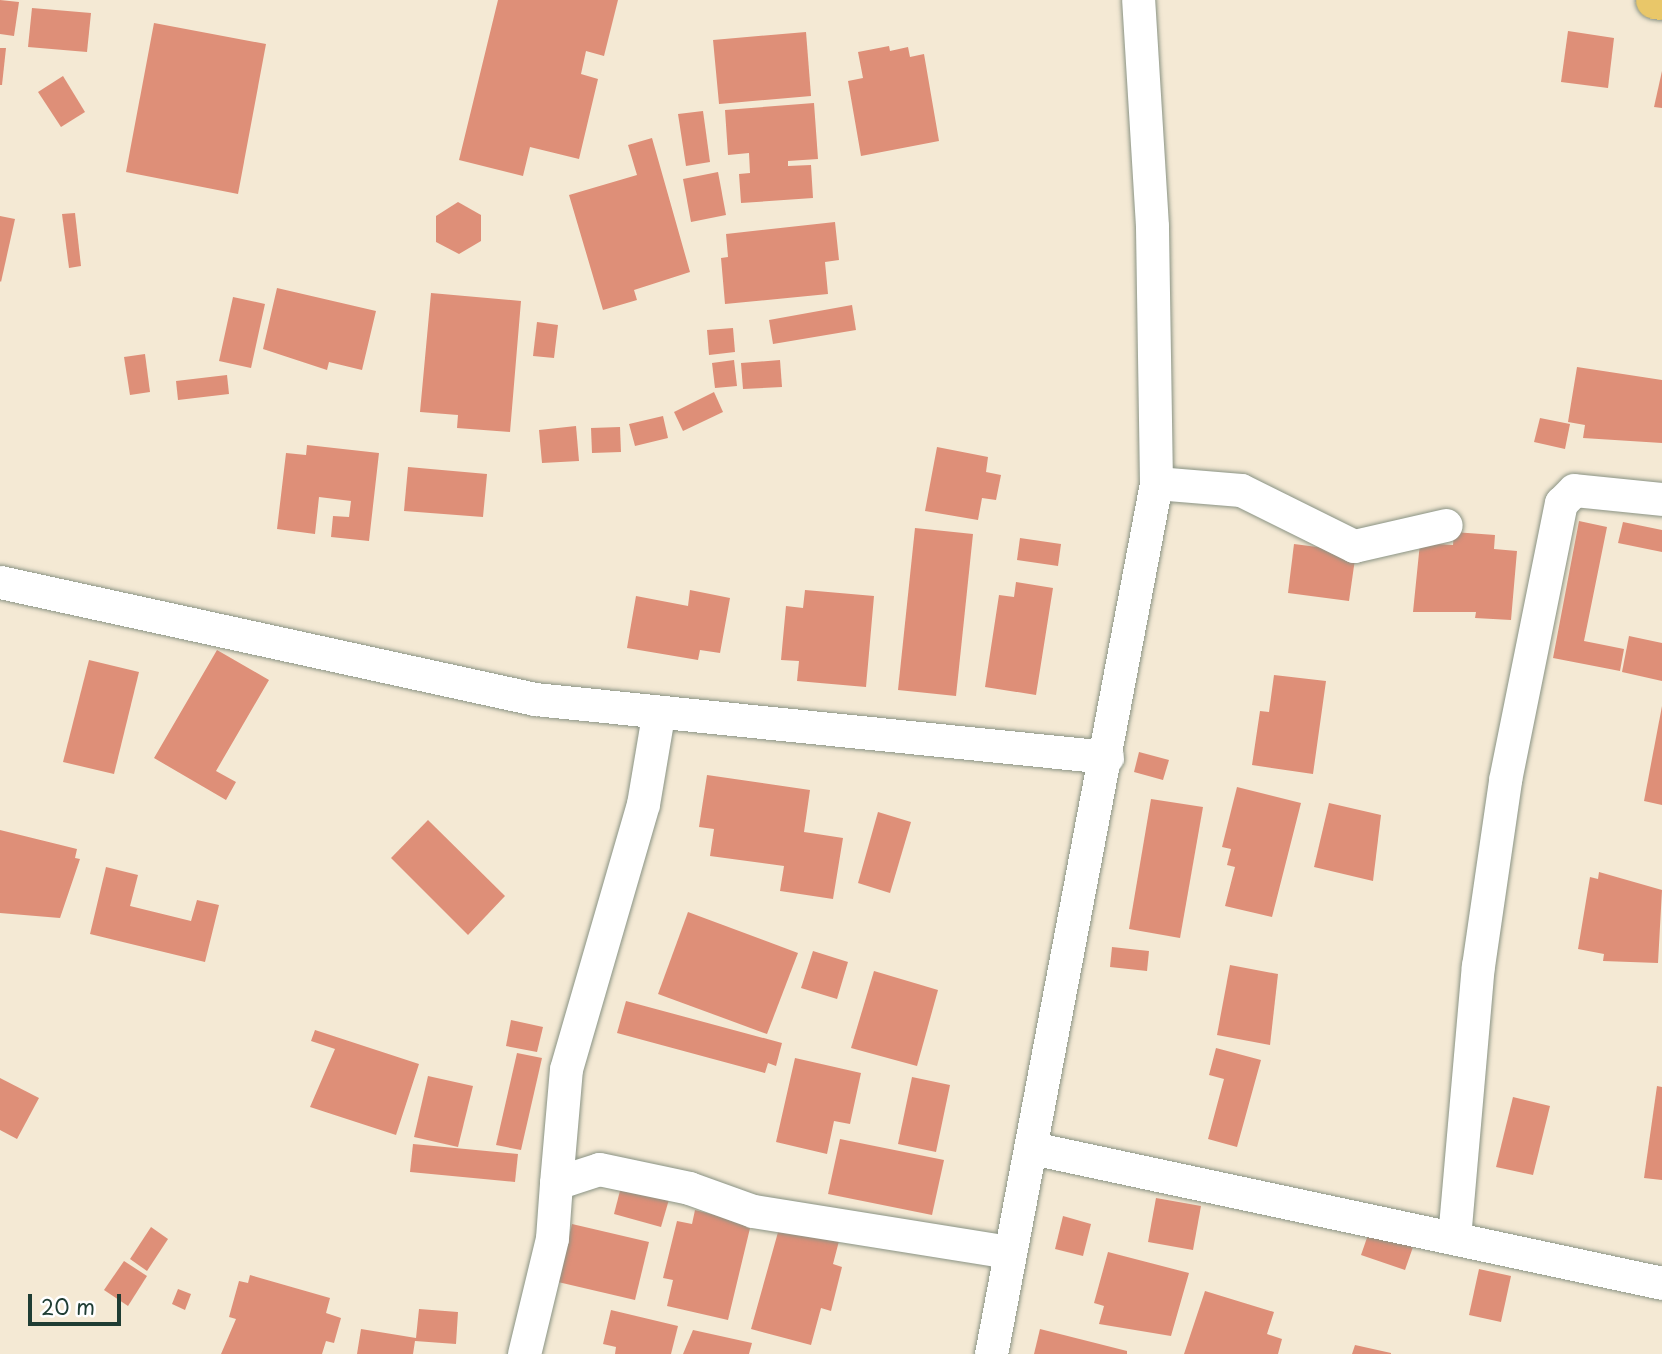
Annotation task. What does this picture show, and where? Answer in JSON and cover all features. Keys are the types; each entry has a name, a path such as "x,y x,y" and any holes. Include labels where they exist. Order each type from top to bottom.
{"highway":[{"path":"1655,0 1662,1"}],"street":[{"path":"991,1354 1032,1148 1063,947 1107,757 1156,483 1152,226 1138,0"},
{"path":"1156,483 1241,490 1354,546 1446,525"},
{"path":"1454,1238 1478,966 1505,780 1561,503 1574,491 1662,499"},
{"path":"0,582 535,699 658,715 747,718 1107,757"},
{"path":"524,1354 552,1238 566,1069 643,804 658,715"},
{"path":"1032,1148 1662,1283"},
{"path":"556,1183 599,1169 689,1188 753,1211 1010,1251"}],"building":[{"path":"0,0 19,2 14,36 0,34"},
{"path":"498,0 618,0 604,56 586,51 581,74 598,79 579,159 530,147 523,176 459,160"},
{"path":"32,8 91,13 87,52 28,47"},
{"path":"154,23 266,44 238,194 126,172"},
{"path":"1568,31 1614,38 1608,88 1561,82"},
{"path":"806,32 811,96 719,104 713,40"},
{"path":"889,46 890,51 908,47 910,57 924,54 939,141 861,156 848,81 863,78 858,52"},
{"path":"0,48 6,48 2,85 0,85"},
{"path":"1662,71 1662,108 1654,107"},
{"path":"63,76 85,112 61,127 38,92"},
{"path":"814,103 818,159 788,161 788,166 811,165 813,198 741,203 739,174 750,173 749,153 728,155 725,110"},
{"path":"703,111 710,162 686,166 678,114"},
{"path":"652,138 690,272 634,290 637,300 603,310 569,195 637,175 628,145"},
{"path":"718,172 726,215 691,222 683,179"},
{"path":"458,202 481,215 481,241 459,254 436,242 436,216"},
{"path":"75,213 81,266 69,268 62,214"},
{"path":"0,216 15,219 1,282 0,281"},
{"path":"835,222 839,260 825,262 828,294 725,304 721,258 728,257 726,234"},
{"path":"277,288 376,311 362,370 329,362 327,370 263,349"},
{"path":"431,293 521,301 510,432 457,428 458,415 420,412"},
{"path":"233,297 265,304 251,368 219,361"},
{"path":"852,305 856,330 773,344 769,320"},
{"path":"537,322 558,325 554,358 533,356"},
{"path":"733,328 735,352 709,355 707,330"},
{"path":"145,354 150,392 130,395 124,357"},
{"path":"734,360 737,386 715,388 712,363"},
{"path":"780,360 782,387 743,389 741,363"},
{"path":"1577,367 1662,380 1662,443 1583,438 1585,425 1568,422"},
{"path":"227,375 229,394 178,400 176,381"},
{"path":"714,392 723,412 683,431 674,412"},
{"path":"663,416 668,438 635,446 629,424"},
{"path":"1540,418 1570,424 1565,449 1534,442"},
{"path":"576,426 579,461 542,463 539,430"},
{"path":"620,427 621,452 592,453 591,428"},
{"path":"307,445 379,453 369,541 331,537 333,516 349,517 351,501 319,497 315,534 277,529 286,453 306,455"},
{"path":"937,447 988,457 986,472 1001,475 996,500 982,498 978,520 925,511"},
{"path":"408,467 487,474 483,517 404,511"},
{"path":"1579,521 1607,527 1584,641 1624,649 1620,671 1553,658"},
{"path":"1623,522 1662,530 1662,552 1618,543"},
{"path":"915,528 973,534 956,696 898,690"},
{"path":"1454,532 1495,535 1494,549 1517,551 1511,620 1475,618 1476,612 1413,612 1420,543 1453,545"},
{"path":"1020,538 1061,544 1058,566 1017,560"},
{"path":"1294,544 1356,552 1349,601 1288,593"},
{"path":"1016,582 1053,588 1036,695 985,687 999,595 1014,597"},
{"path":"690,590 730,598 720,653 700,650 698,660 627,648 636,596 688,606"},
{"path":"805,590 874,596 866,687 797,681 799,661 781,660 786,606 803,608"},
{"path":"1629,636 1662,643 1662,681 1622,672"},
{"path":"217,650 269,680 216,771 236,782 226,800 154,758"},
{"path":"89,660 139,672 114,774 63,762"},
{"path":"1274,675 1326,681 1313,774 1252,765 1260,711 1269,712"},
{"path":"1662,706 1662,805 1644,801"},
{"path":"1139,752 1169,760 1163,780 1134,772"},
{"path":"707,775 810,790 804,832 843,838 833,899 780,891 784,866 710,856 714,829 699,827"},
{"path":"1237,787 1301,803 1272,917 1225,906 1235,867 1227,865 1231,849 1222,847"},
{"path":"1151,799 1203,807 1180,938 1129,929"},
{"path":"1329,803 1381,815 1373,881 1314,867"},
{"path":"878,812 911,822 890,893 858,883"},
{"path":"428,820 505,896 468,935 391,858"},
{"path":"0,830 77,849 75,858 80,859 60,918 0,913"},
{"path":"106,867 138,875 130,906 191,921 197,900 219,905 205,962 90,934"},
{"path":"1599,872 1662,890 1658,963 1603,961 1604,954 1578,949 1590,877 1598,879"},
{"path":"688,912 798,953 767,1034 658,994"},
{"path":"1112,947 1149,951 1147,971 1110,967"},
{"path":"813,951 848,962 837,999 801,988"},
{"path":"1230,965 1278,974 1270,1045 1217,1035"},
{"path":"874,971 938,990 917,1066 851,1048"},
{"path":"626,1001 782,1043 776,1066 768,1063 765,1073 617,1033"},
{"path":"511,1020 543,1027 537,1052 506,1046"},
{"path":"315,1030 419,1064 396,1135 310,1107 335,1049 311,1041"},
{"path":"1216,1048 1261,1060 1237,1147 1208,1139 1224,1079 1209,1075"},
{"path":"517,1053 542,1058 521,1150 496,1145"},
{"path":"795,1058 861,1073 850,1124 834,1121 827,1154 776,1142"},
{"path":"428,1076 473,1086 458,1147 414,1137"},
{"path":"912,1077 950,1085 936,1152 898,1144"},
{"path":"0,1078 39,1098 17,1139 0,1130"},
{"path":"1657,1086 1662,1087 1662,1180 1644,1178"},
{"path":"1513,1097 1550,1106 1533,1175 1496,1167"},
{"path":"840,1139 944,1160 932,1215 828,1194"},
{"path":"413,1144 518,1154 515,1182 410,1172"},
{"path":"622,1183 670,1196 661,1227 614,1214"},
{"path":"1156,1198 1201,1206 1193,1250 1148,1242"},
{"path":"695,1210 751,1224 728,1320 667,1306 673,1280 663,1278 677,1221 692,1224"},
{"path":"1063,1216 1091,1224 1083,1256 1055,1249"},
{"path":"572,1224 649,1242 635,1300 558,1282"},
{"path":"780,1225 839,1241 833,1264 842,1267 831,1311 821,1308 811,1345 751,1329"},
{"path":"151,1227 168,1239 147,1271 130,1259"},
{"path":"1369,1232 1413,1247 1405,1270 1361,1255"},
{"path":"1108,1252 1189,1273 1171,1336 1099,1324 1104,1306 1094,1303"},
{"path":"124,1261 147,1276 128,1306 104,1290"},
{"path":"1479,1269 1511,1276 1501,1322 1469,1315"},
{"path":"250,1275 330,1298 326,1313 341,1318 334,1343 326,1341 322,1354 221,1354 236,1319 229,1317 239,1281 248,1283"},
{"path":"178,1289 191,1294 185,1310 172,1304"},
{"path":"1205,1291 1274,1312 1267,1334 1282,1339 1278,1354 1184,1354"},
{"path":"419,1309 458,1312 456,1344 415,1341 413,1354 357,1354 361,1329 416,1338"},
{"path":"611,1310 678,1326 671,1354 615,1354 616,1347 603,1344"},
{"path":"1040,1329 1127,1351 1127,1354 1034,1354"},
{"path":"693,1330 752,1343 749,1354 683,1354"},
{"path":"1355,1345 1391,1353 1391,1354 1352,1354"}]}
